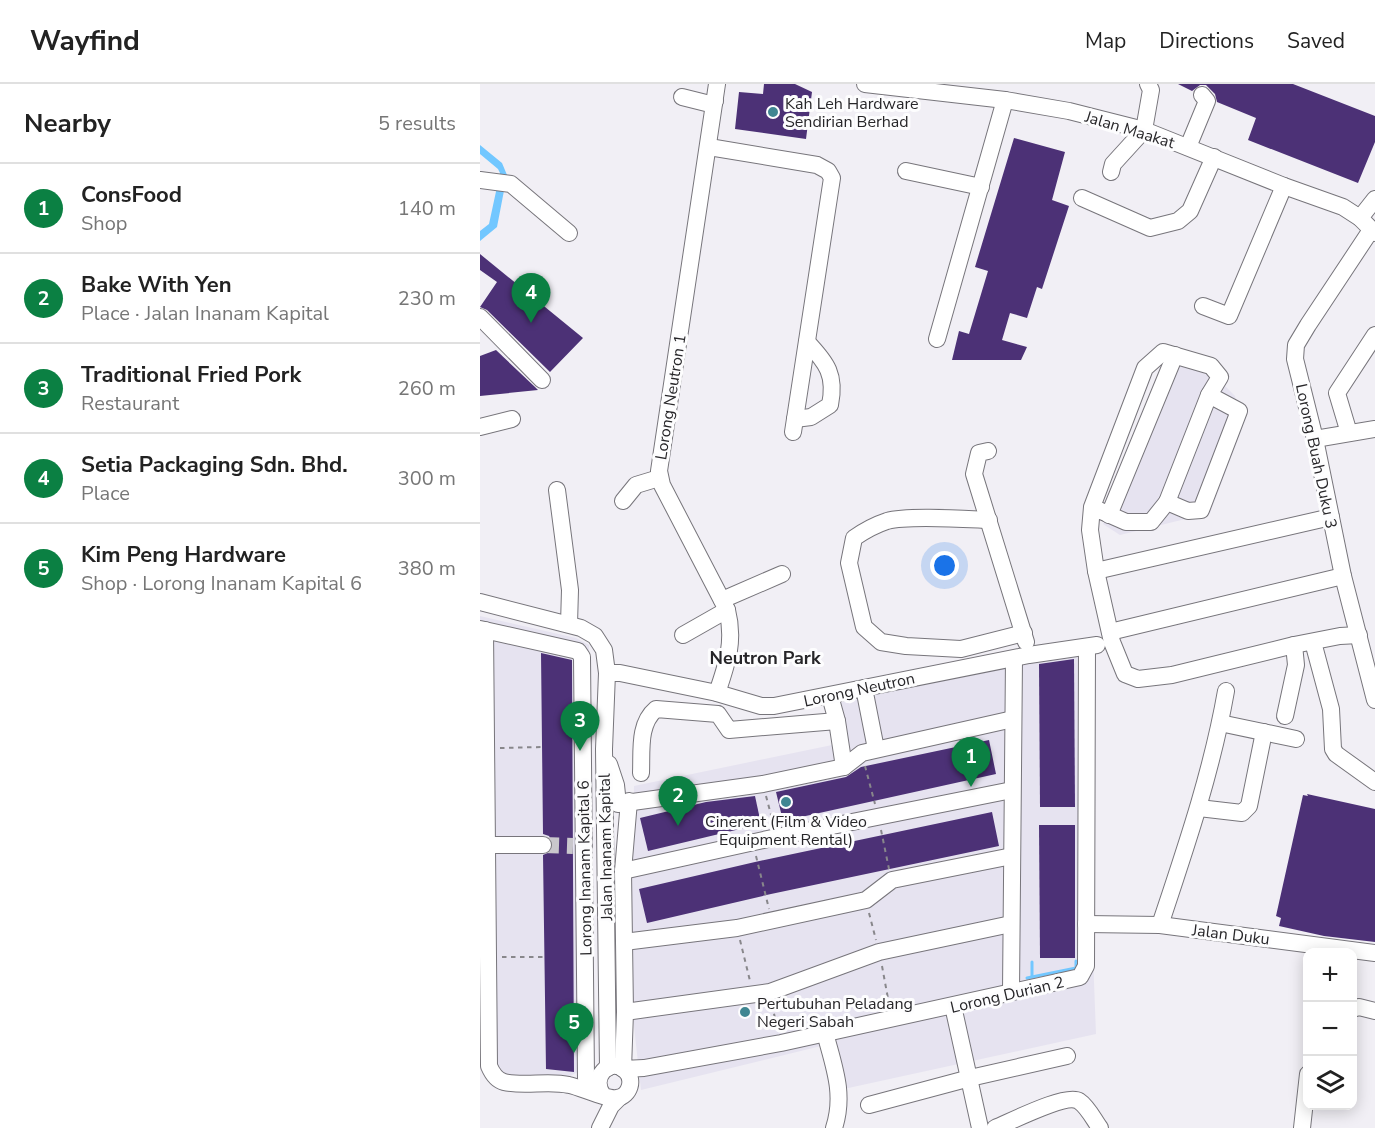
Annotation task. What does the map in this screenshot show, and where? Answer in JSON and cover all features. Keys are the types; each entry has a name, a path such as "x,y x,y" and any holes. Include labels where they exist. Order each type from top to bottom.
{"street":[{"name":"Jalan Maakat","path":"865,84 1005,100 1069,111 1143,130 1343,207 1369,227"},
{"path":"1111,172 1113,164 1143,130 1151,90 1148,84"},
{"path":"682,97 710,104 716,92"},
{"name":"Lorong Neutron 1","path":"716,92 659,478 725,605 731,630 729,656 717,693"},
{"path":"1188,147 1207,101 1202,95"},
{"path":"937,339 1005,100"},
{"path":"709,147 817,165 828,171 832,178 794,425 830,405 833,389 832,377 823,358 807,342"},
{"path":"1082,198 1150,228 1178,221 1190,211 1214,157"},
{"path":"906,171 981,187"},
{"path":"496,182 569,233"},
{"path":"1203,306 1229,316 1284,186"},
{"name":"Lorong Buah Duku 3","path":"1375,199 1369,227 1296,345 1295,359 1315,440 1343,576 1375,700"},
{"path":"480,317 542,380"},
{"path":"1349,434 1337,393 1375,335"},
{"path":"1092,507 1126,522 1151,522 1167,502 1209,395 1221,377 1211,366 1163,352 1145,368 1092,507 1090,530 1096,571 1111,637 1125,674 1138,679 1172,675 1294,645 1340,636 1359,635"},
{"path":"1109,515 1175,355"},
{"path":"1167,502 1188,511 1202,510 1239,411 1209,395"},
{"path":"480,427 512,419"},
{"path":"1315,440 1375,429"},
{"path":"988,451 979,453 974,474 1024,633 1013,718 1011,992"},
{"path":"623,501 636,485 659,478"},
{"path":"557,490 570,590 569,624"},
{"path":"1096,571 1331,517"},
{"path":"989,520 889,520 854,538 849,563 864,627 881,642 906,646 961,649 1024,633"},
{"path":"683,635 725,605 782,574"},
{"name":"Lorong Neutron","path":"607,673 620,673 717,693 761,706 774,706 1087,646 1111,637 1343,576"},
{"name":"Jalan Inanam Kapital","path":"482,604 581,628 595,636 604,650 607,673 604,749 604,1072"},
{"path":"483,629 488,844 484,916 488,957 489,1066 493,1075 503,1082 567,1084 616,1095"},
{"name":"Lorong Inanam Kapital 6","path":"483,629 578,651 582,657 578,846 604,1072"},
{"path":"1313,642 1332,709 1333,749 1375,782"},
{"path":"1285,716 1296,666 1294,645"},
{"name":"Lorong Durian 2","path":"567,1084 604,1072 644,1068 781,1043 1080,977 1086,966 1087,646"},
{"path":"864,688 869,751"},
{"path":"1160,925 1199,808 1226,691"},
{"path":"830,696 837,721 844,767"},
{"path":"641,773 643,729 648,716 656,709 718,714 729,730 837,721"},
{"path":"604,749 616,785 618,804 763,784 844,767 869,751 1013,718"},
{"path":"1220,723 1296,739"},
{"path":"1199,808 1242,813 1249,806 1264,732"},
{"path":"623,871 777,837 1012,790"},
{"path":"616,1095 598,1085 625,1012 623,871 629,801"},
{"path":"605,883 616,882 618,828 629,801"},
{"path":"488,844 543,845"},
{"path":"624,942 737,928 772,921 866,900 892,880 1012,856"},
{"path":"625,1012 762,994 879,952 1011,924"},
{"name":"Jalan Duku","path":"1086,924 1160,925 1375,952"},
{"path":"953,1006 980,1128"},
{"path":"1357,1008 1375,1011"},
{"path":"825,1033 840,1092 839,1113 834,1128"},
{"path":"869,1105 970,1078 1067,1056"},
{"path":"600,1128 616,1095 644,1068"},
{"path":"604,1072 627,1072 631,1082 616,1095"},
{"path":"995,1128 1059,1102 1074,1099 1083,1104 1100,1128"},
{"path":"1302,1128 1304,1110"}],"path":[{"path":"486,748 542,747"},
{"path":"869,751 878,816 892,880"},
{"path":"763,784 777,837"},
{"path":"752,843 772,921"},
{"path":"866,900 892,1019"},
{"path":"737,928 781,1043"},
{"path":"488,957 544,957"}],"shaded area":[{"path":"1169,358 1210,371 1235,396 1243,426 1210,513 1120,535 1103,524"},
{"path":"480,616 576,638 589,645 592,1065 564,1079 508,1077 496,1070 480,919"},
{"path":"1081,641 1096,1034 830,1092 821,1046 641,1090 630,990 634,786 837,744 835,690"}],"water":[{"path":"480,145 502,163 507,175 497,227 480,241 480,231 489,224 500,173 480,154"}],"building":[{"name":"Kah Leh Hardware Sendirian Berhad","path":"764,84 795,84 812,92 806,139 735,129 739,92 763,94"},
{"path":"1178,84 1293,84 1375,116 1375,142 1358,183 1248,140 1256,118 1217,102 1215,94 1206,85 1200,85 1192,91"},
{"path":"1014,138 1065,152 1052,200 1069,206 1042,289 1037,287 1027,318 1010,313 1002,340 1027,347 1021,360 952,360 959,331 969,334 988,271 975,267"},
{"path":"480,254 583,338 550,372 487,310 480,307 497,282 480,270"},
{"path":"496,350 538,390 480,396 480,356"},
{"path":"541,653 572,660 574,1072 546,1069 543,855 552,851 553,844 549,836 543,834"},
{"path":"1074,659 1075,807 1040,807 1039,664"},
{"path":"989,740 996,774 783,821 776,792 846,777 861,767"},
{"path":"1307,794 1375,809 1375,942 1324,936 1279,926 1281,918 1276,916 1303,795 1308,796"},
{"path":"755,796 761,824 648,851 640,818 706,802"},
{"path":"992,812 999,846 771,894 647,923 639,889"},
{"path":"1039,825 1075,825 1075,958 1040,958"}],"waterway":[{"path":"1027,978 1076,968 1076,961"},
{"path":"1032,962 1032,977"}],"tunnel":[{"path":"543,845 573,846"}],"place":[{"name":"Kah Leh Hardware Sendirian Berhad","path":"773,112"},
{"name":"Setia Packaging Sdn. Bhd.","path":"531,323"},
{"name":"Traditional Fried Pork","path":"580,751"},
{"name":"ConsFood","path":"971,787"},
{"name":"Cinerent (Film & Video Equipment Rental)","path":"786,802"},
{"name":"Bake With Yen","path":"678,826"},
{"name":"Pertubuhan Peladang Negeri Sabah","path":"745,1012"},
{"name":"Kim Peng Hardware","path":"574,1053"}],"district":[{"name":"Neutron Park","path":"765,658"}]}
